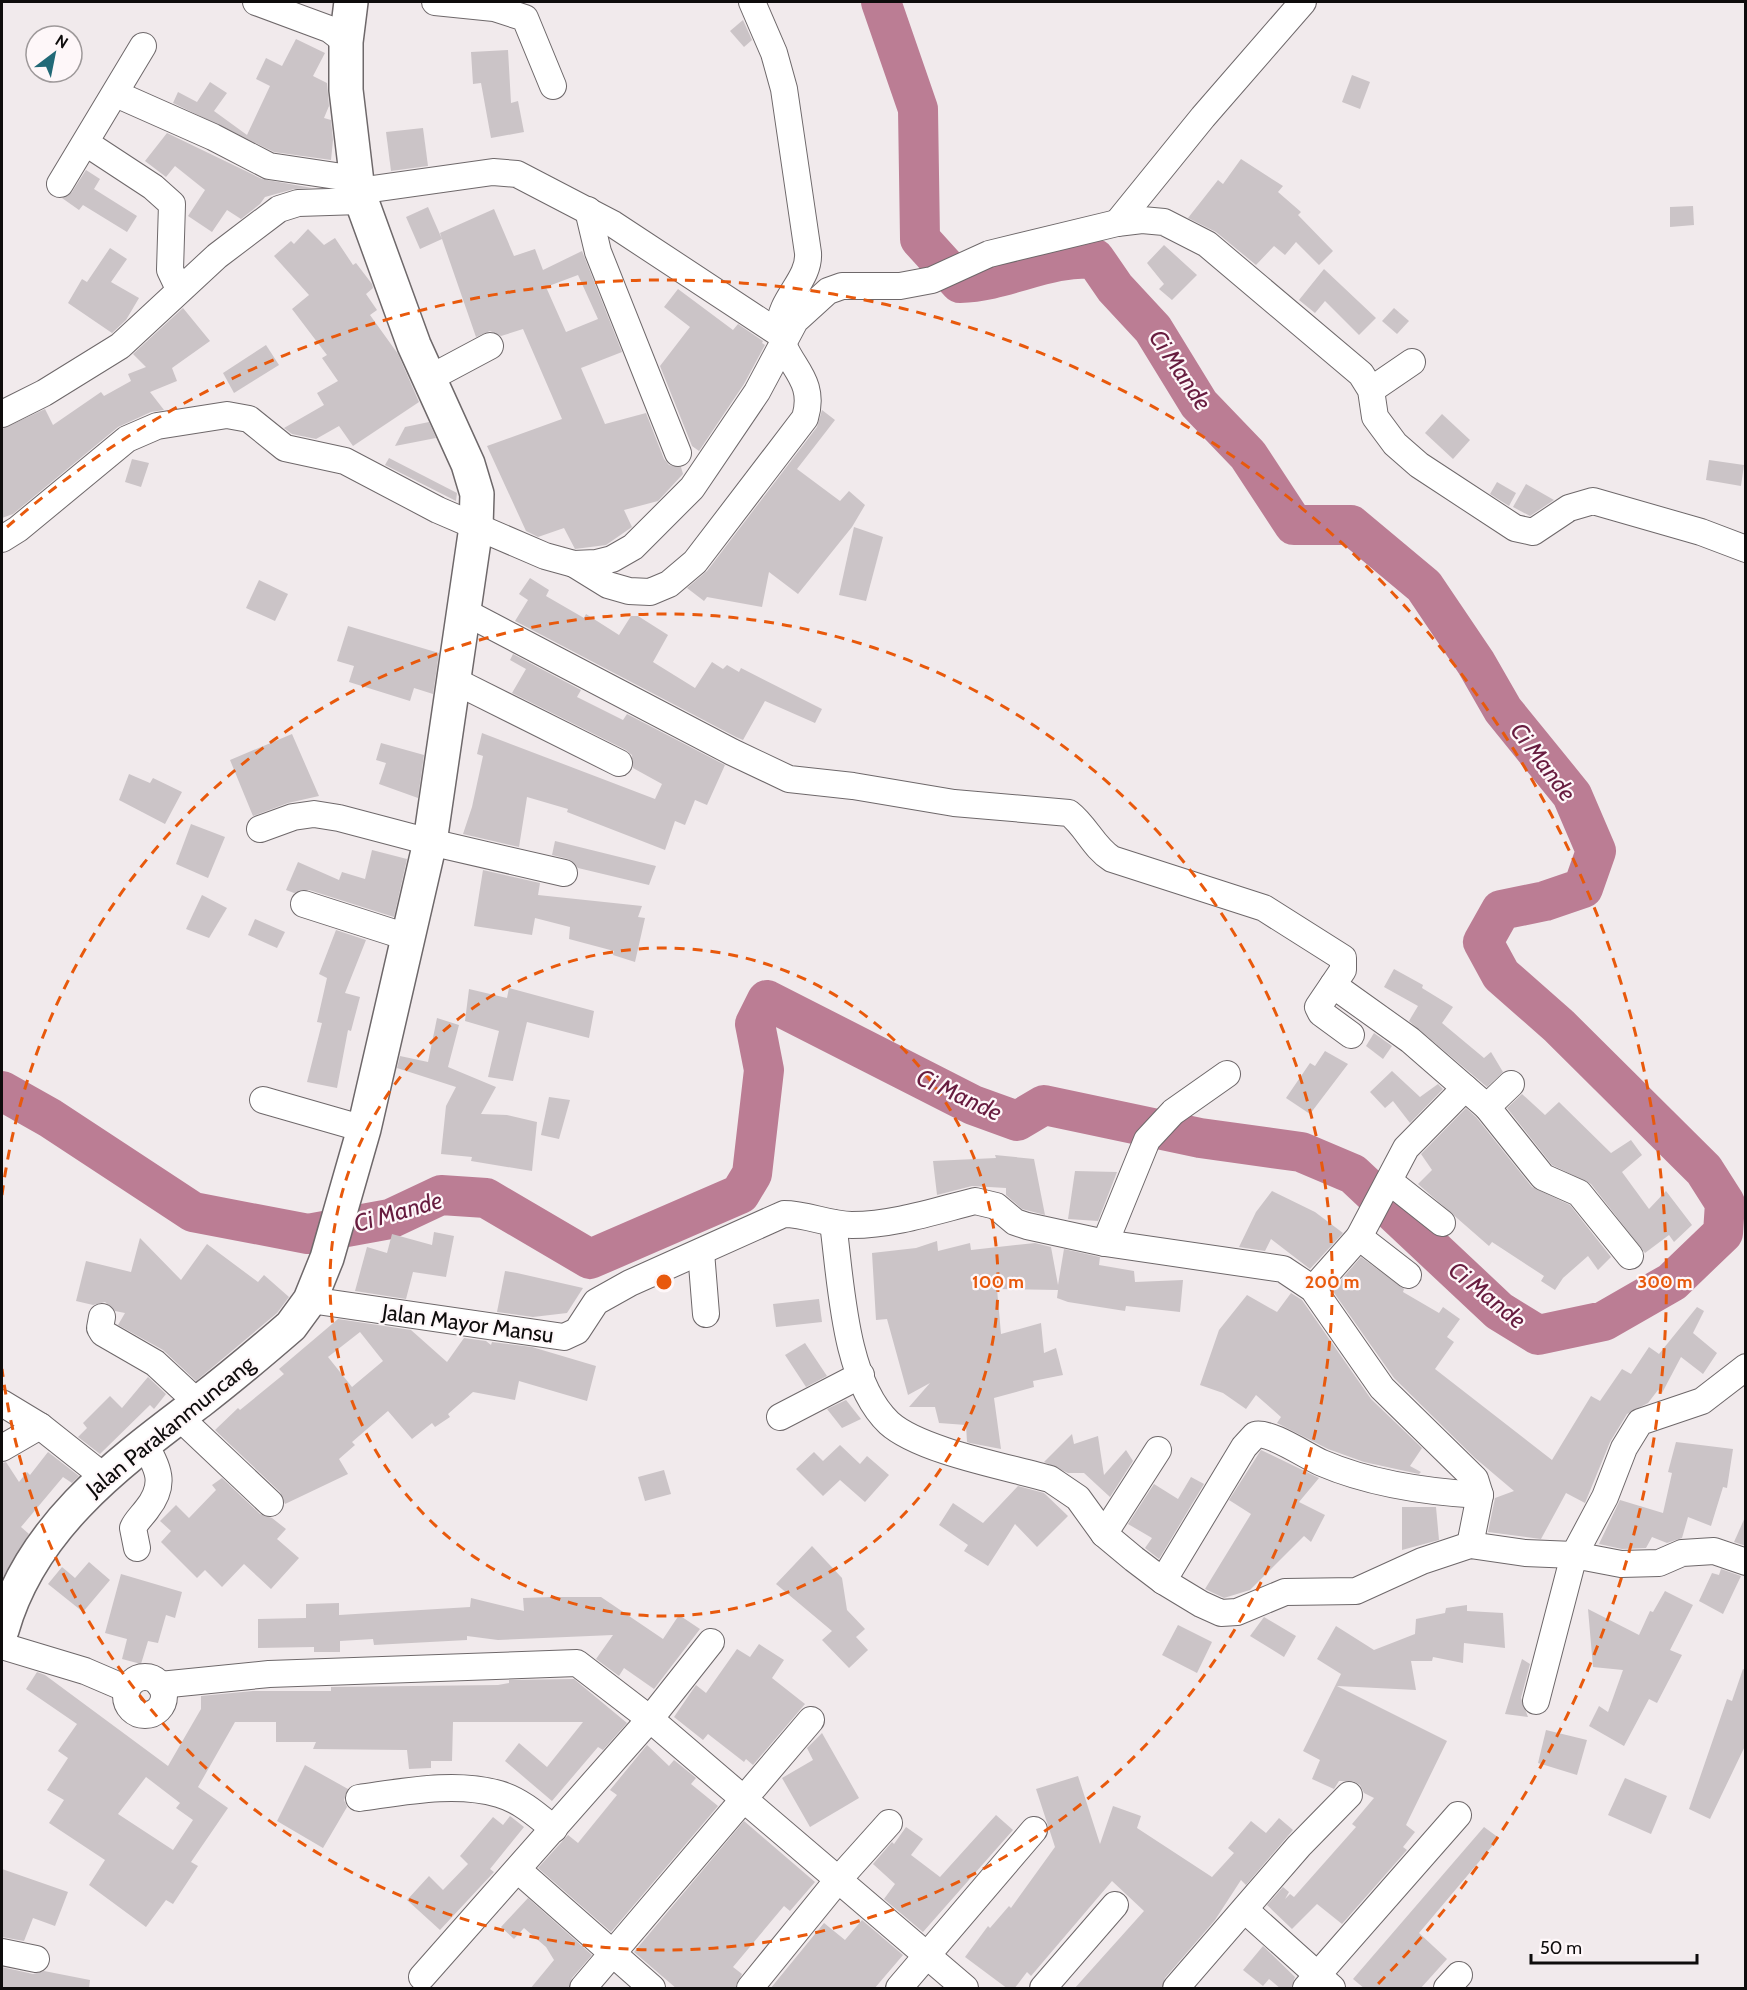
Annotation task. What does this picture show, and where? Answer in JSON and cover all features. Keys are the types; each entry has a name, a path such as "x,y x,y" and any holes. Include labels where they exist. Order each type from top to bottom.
{"main road":[{"name":"Jalan Parakanmuncang","path":"2,1630 17,1591 39,1549 65,1516 103,1476 291,1326 310,1300 327,1258 364,1129 430,842 476,527 477,494 468,464 414,345 358,190 346,90 346,42 351,2"}],"street":[{"path":"256,2 329,29 346,42"},
{"path":"435,2 494,8 525,18 553,86"},
{"path":"2,539 18,529 127,439 157,426 227,415 249,419 285,448 345,461 476,527 545,556 574,564 608,585 629,591 650,592 669,584 695,562 805,418 810,396 782,339 781,316 807,268 808,254 784,89 774,53 752,2"},
{"path":"1117,223 1203,117 1303,2"},
{"path":"60,184 116,94 142,46"},
{"path":"116,94 213,137 269,166 358,190"},
{"path":"86,143 153,187 172,204 170,270 179,289"},
{"path":"2,414 44,393 120,346 217,256 279,209 358,190 493,172 536,182 613,224 782,339"},
{"path":"588,210 598,252 678,453"},
{"path":"574,564 596,563 612,559 633,547 661,521 698,478 758,392 782,339 795,321 811,304 834,287 900,286 932,280 969,261 1117,223 1142,220 1164,222 1207,243 1361,374 1371,390 1375,417 1395,444 1419,465 1515,528 1533,532 1569,508 1593,501 1701,532 1746,549"},
{"path":"430,378 490,346"},
{"path":"1371,390 1412,362"},
{"path":"463,611 732,752 789,779 853,786 954,802 1069,813 1080,821 1101,850 1112,860 1264,908 1343,958 1343,970 1318,1007 1321,1013 1351,1035"},
{"path":"453,680 619,763"},
{"path":"260,829 294,817 314,814 339,818 564,873"},
{"path":"304,904 407,937"},
{"path":"1333,985 1410,1040 1487,1107 1543,1177 1579,1193 1630,1256"},
{"path":"1105,1243 1147,1140 1173,1112 1227,1074"},
{"path":"1487,1107 1511,1084"},
{"path":"1312,1289 1363,1229 1407,1148 1466,1088"},
{"path":"263,1100 364,1129"},
{"path":"1387,1186 1442,1223"},
{"path":"706,1314 701,1252 784,1214 797,1214 850,1225 886,1222 975,1201 996,1206 1015,1222 1027,1226 1105,1243 1283,1269 1312,1289 1382,1388 1468,1469 1475,1479 1480,1495 1470,1545"},
{"path":"833,1222 847,1327 861,1375 873,1402 890,1424 939,1448 1050,1479 1078,1498 1104,1534 1163,1581 1221,1613 1237,1612 1285,1592 1356,1591 1422,1561 1470,1545 1525,1553 1574,1555 1621,1564 1659,1563 1682,1553 1714,1551 1746,1562"},
{"path":"1363,1229 1408,1275"},
{"name":"Jalan Mayor Mansu","path":"310,1300 554,1337 572,1336 591,1307 607,1296 630,1283 701,1252"},
{"path":"102,1317 100,1328 104,1333 155,1364 188,1410 270,1503"},
{"path":"1536,1701 1574,1555 1605,1497 1624,1448 1640,1422 1702,1401 1746,1366"},
{"path":"780,1417 861,1375"},
{"path":"2,1403 40,1426 103,1476"},
{"path":"2,1448 40,1426"},
{"path":"1163,1581 1244,1447 1255,1435 1269,1436 1302,1454 1350,1475 1443,1493 1480,1495"},
{"path":"136,1548 133,1528 156,1497 160,1481 159,1471 144,1443"},
{"path":"1104,1534 1158,1450"},
{"path":"422,1977 650,1719 711,1642"},
{"path":"2,1646 85,1671 127,1689 130,1683 142,1677 154,1680 160,1685 269,1674 571,1662 586,1668 650,1719 965,1989"},
{"path":"583,1989 811,1720"},
{"path":"359,1798 429,1790 470,1789 500,1794 530,1809 554,1829"},
{"path":"1176,1989 1299,1846 1349,1796"},
{"path":"1245,1910 1319,1984 1458,1815"},
{"path":"750,1989 837,1881 890,1823"},
{"path":"899,1989 1034,1830"},
{"path":"518,1870 652,1989"},
{"path":"1043,1989 1115,1905"},
{"path":"2,1952 36,1959"}],"building":[{"path":"743,20 752,40 744,47 730,31"},
{"path":"296,39 325,53 313,76 327,83 329,106 324,118 331,120 333,140 331,160 274,152 173,103 178,92 197,102 210,82 227,93 214,111 247,135 270,86 256,79 266,58 282,66"},
{"path":"508,50 511,103 518,101 524,132 491,138 481,83 473,84 471,52"},
{"path":"1352,75 1370,82 1360,109 1342,102"},
{"path":"423,128 428,166 391,171 386,132"},
{"path":"167,133 262,179 312,188 294,189 265,197 241,219 227,210 212,232 188,216 205,190 175,166 166,177 145,161"},
{"path":"1241,159 1283,186 1278,192 1301,212 1298,215 1333,251 1319,265 1296,242 1285,255 1274,246 1256,265 1216,232 1188,218 1218,180 1223,184"},
{"path":"86,170 100,179 94,189 137,216 127,232 83,205 79,210 62,198 72,192"},
{"path":"1693,206 1694,225 1670,227 1670,207"},
{"path":"428,207 442,239 420,249 406,217"},
{"path":"494,209 514,256 535,249 543,270 582,251 622,352 581,368 605,424 646,413 664,459 669,465 681,467 683,474 658,501 624,510 632,527 606,545 575,549 564,528 538,537 526,531 487,446 562,419 523,329 501,336 490,331 476,337 440,233","holes":["578,275 598,319 566,332 546,287"]},
{"path":"308,229 324,245 335,238 353,265 356,263 372,284 373,288 366,294 377,310 370,315 398,354 419,402 353,446 339,426 316,439 292,434 284,428 324,405 317,393 338,381 322,358 327,355 292,309 309,295 274,256 291,241 294,244"},
{"path":"1164,245 1197,275 1172,300 1159,289 1164,284 1147,263"},
{"path":"110,248 127,259 111,282 139,298 126,320 112,333 68,303 82,279 87,282"},
{"path":"1324,269 1376,318 1359,335 1325,301 1315,313 1299,300"},
{"path":"678,289 733,330 738,324 763,341 765,345 744,384 699,451 692,446 660,366 690,327 664,307"},
{"path":"183,308 210,341 172,368 177,381 150,392 164,410 151,412 118,427 13,514 2,518 2,429 45,409 53,425 101,392 104,396 131,381 128,374 146,367 133,354"},
{"path":"1394,308 1409,321 1397,334 1382,321"},
{"path":"266,345 279,365 234,393 223,373"},
{"path":"822,410 835,420 797,469 840,501 849,491 865,505 852,527 798,594 769,572 762,607 707,597 704,601 687,588 707,571 817,427"},
{"path":"1442,414 1470,440 1453,459 1425,433"},
{"path":"429,422 436,438 395,446 405,427"},
{"path":"389,458 457,493 456,501 385,465"},
{"path":"132,459 149,463 141,487 125,482"},
{"path":"1709,460 1744,465 1741,486 1706,480"},
{"path":"1497,482 1516,493 1509,506 1490,494"},
{"path":"1526,484 1554,500 1530,516 1513,507"},
{"path":"854,527 883,537 866,601 839,595"},
{"path":"530,578 549,590 546,596 584,618 586,614 619,635 631,616 638,616 668,635 653,662 695,688 712,662 723,669 727,665 739,672 741,668 822,709 815,723 765,701 743,740 736,737 515,621 528,600 519,594"},
{"path":"259,580 288,594 275,621 246,608"},
{"path":"348,626 439,653 433,694 414,688 410,701 349,682 354,666 337,661"},
{"path":"513,654 581,690 577,697 623,720 627,714 725,765 707,805 695,800 685,825 675,821 665,850 567,812 568,809 527,797 519,847 463,834 472,807 483,756 477,754 482,733 655,799 662,784 633,768 632,755 626,750 512,693 526,669 510,660"},
{"path":"292,734 319,796 288,803 253,816 230,760"},
{"path":"381,743 424,755 418,798 379,784 386,763 376,760"},
{"path":"129,774 150,783 153,778 182,792 165,824 119,800"},
{"path":"191,824 225,837 208,878 176,864"},
{"path":"555,841 656,866 649,885 578,868 568,859 552,855"},
{"path":"372,850 407,859 394,917 309,890 294,893 286,890 298,862 339,880 342,872 365,879"},
{"path":"483,870 540,883 538,895 642,906 638,917 645,918 635,962 613,955 614,951 569,939 570,927 535,918 532,935 474,926"},
{"path":"202,895 227,908 209,938 186,929"},
{"path":"255,919 285,932 277,948 248,935"},
{"path":"336,930 366,940 345,993 360,997 351,1031 348,1030 337,1088 307,1082 322,1023 317,1022 327,978 319,974"},
{"path":"1394,969 1423,985 1422,988 1453,1007 1442,1023 1484,1058 1491,1052 1503,1072 1487,1087 1409,1021 1418,1006 1384,987"},
{"path":"509,988 594,1011 589,1038 527,1022 513,1081 488,1077 499,1031 465,1021 469,989 507,998"},
{"path":"437,1018 459,1025 448,1067 496,1087 481,1114 507,1115 537,1122 532,1171 471,1161 472,1157 441,1154 446,1106 456,1087 397,1068 400,1056 428,1062"},
{"path":"1374,1033 1392,1046 1383,1059 1366,1046"},
{"path":"1325,1051 1348,1064 1310,1114 1286,1098 1310,1063 1315,1066"},
{"path":"1392,1071 1420,1097 1438,1084 1443,1089 1410,1123 1393,1101 1385,1108 1370,1092"},
{"path":"1522,1094 1545,1115 1559,1102 1611,1153 1631,1140 1642,1155 1622,1172 1649,1209 1666,1191 1692,1225 1674,1242 1669,1235 1645,1253 1591,1184 1552,1165 1507,1108"},
{"path":"549,1097 570,1100 559,1139 541,1135"},
{"path":"1466,1108 1476,1117 1532,1187 1570,1205 1611,1257 1598,1270 1588,1256 1563,1278 1555,1290 1541,1281 1544,1276 1492,1242 1489,1246 1418,1184 1432,1170 1421,1154"},
{"path":"995,1155 1034,1159 1045,1215 1022,1209 1006,1195 1006,1188 972,1186 937,1195 933,1161 996,1158"},
{"path":"1075,1171 1117,1172 1098,1221 1068,1219"},
{"path":"1272,1191 1315,1212 1343,1233 1310,1269 1271,1239 1265,1251 1239,1247 1256,1212"},
{"path":"434,1232 454,1236 446,1277 413,1272 406,1299 355,1291 367,1247 387,1253 392,1234 432,1245"},
{"path":"140,1238 181,1280 207,1244 258,1282 264,1275 289,1297 277,1313 196,1381 163,1350 118,1325 125,1313 115,1311 105,1302 93,1305 76,1301 86,1261 131,1272"},
{"path":"937,1241 938,1251 970,1243 971,1250 1035,1243 1051,1247 1058,1285 1064,1249 1100,1257 1099,1265 1134,1271 1135,1282 1183,1280 1180,1312 1126,1306 1125,1311 1068,1302 1057,1298 1058,1290 997,1289 1001,1334 1041,1323 1044,1353 1056,1348 1063,1375 1033,1381 1034,1387 994,1398 1001,1449 970,1443 967,1442 966,1425 939,1423 935,1407 909,1407 930,1383 908,1395 887,1319 876,1320 872,1253 916,1248"},
{"path":"1361,1257 1404,1289 1403,1292 1439,1313 1443,1307 1460,1319 1447,1337 1454,1342 1435,1369 1552,1460 1591,1396 1600,1401 1622,1369 1631,1374 1649,1347 1659,1354 1697,1307 1704,1311 1693,1333 1717,1353 1703,1374 1681,1357 1662,1393 1658,1390 1648,1403 1627,1414 1610,1442 1585,1503 1566,1493 1541,1539 1488,1532 1495,1498 1514,1491 1475,1458 1394,1378 1332,1290"},
{"path":"505,1271 583,1288 567,1313 533,1317 497,1312"},
{"path":"1291,1293 1302,1300 1371,1399 1422,1448 1410,1466 1421,1472 1419,1474 1364,1462 1328,1449 1277,1423 1281,1417 1256,1395 1246,1409 1223,1393 1200,1385 1219,1330 1247,1295 1277,1312"},
{"path":"819,1299 822,1322 776,1327 773,1304"},
{"path":"338,1319 411,1330 447,1362 464,1338 486,1341 491,1345 492,1342 532,1347 596,1366 587,1401 519,1381 515,1400 473,1392 448,1414 450,1417 435,1427 432,1423 412,1439 388,1411 352,1442 355,1445 339,1459 348,1474 285,1504 280,1492 215,1430 238,1408 240,1410 284,1374 279,1369","holes":["360,1332 383,1361 352,1387 328,1357"]},
{"path":"805,1343 827,1376 806,1387 785,1355"},
{"path":"148,1377 166,1394 154,1409 150,1405 100,1454 78,1437 87,1428 83,1423 110,1396 122,1408"},
{"path":"846,1400 861,1419 842,1428 827,1409"},
{"path":"1072,1434 1074,1444 1098,1436 1104,1475 1126,1450 1133,1461 1110,1497 1084,1473 1068,1473 1044,1462"},
{"path":"1676,1442 1733,1449 1727,1488 1723,1487 1711,1526 1688,1517 1682,1538 1667,1543 1652,1537 1646,1548 1622,1549 1599,1544 1620,1500 1663,1513 1672,1473 1668,1472"},
{"path":"840,1445 860,1464 867,1456 889,1475 865,1502 840,1480 823,1496 796,1469 814,1452 823,1461"},
{"path":"1261,1450 1319,1478 1299,1502 1325,1515 1311,1542 1304,1536 1250,1590 1224,1598 1205,1589 1251,1514 1229,1500"},
{"path":"48,1452 79,1476 72,1483 63,1477 21,1527 29,1534 2,1579 2,1463 6,1462 19,1482 27,1472 30,1475"},
{"path":"664,1470 671,1494 645,1501 638,1477"},
{"path":"1191,1477 1204,1484 1159,1559 1145,1548 1152,1538 1128,1524 1154,1484 1178,1499"},
{"path":"222,1478 260,1514 272,1518 286,1529 277,1539 299,1558 271,1589 244,1564 222,1587 205,1570 197,1578 161,1542 171,1531 160,1521 176,1505 189,1518 216,1490 212,1485"},
{"path":"1018,1486 1044,1493 1068,1516 1037,1547 1015,1524 988,1566 964,1551 968,1545 939,1525 953,1503 983,1523"},
{"path":"1402,1507 1436,1507 1439,1540 1402,1550"},
{"path":"1746,1515 1746,1546 1734,1542"},
{"path":"812,1546 842,1578 847,1610 865,1629 856,1637 868,1650 849,1668 822,1640 832,1631 776,1584"},
{"path":"89,1562 110,1580 83,1612 48,1584 62,1567 75,1578"},
{"path":"1721,1569 1741,1576 1723,1614 1699,1601 1712,1573 1719,1575"},
{"path":"121,1574 182,1592 175,1618 166,1615 158,1643 148,1641 141,1664 122,1659 127,1639 105,1633"},
{"path":"1665,1591 1693,1605 1670,1650 1682,1655 1657,1703 1649,1699 1624,1746 1589,1726 1599,1706 1608,1712 1623,1670 1593,1667 1588,1609 1639,1635 1650,1611 1653,1612"},
{"path":"601,1597 663,1639 679,1615 700,1629 654,1689 624,1668 619,1676 596,1659 613,1635 498,1640 467,1636 467,1640 374,1645 373,1639 340,1641 340,1652 314,1652 314,1647 258,1648 258,1619 306,1618 306,1604 339,1603 339,1615 470,1607 471,1598 524,1611 523,1598"},
{"path":"1467,1605 1467,1611 1503,1613 1505,1648 1464,1643 1463,1663 1433,1657 1432,1661 1411,1661 1416,1690 1337,1686 1447,1741 1406,1825 1415,1832 1403,1847 1407,1850 1342,1924 1317,1904 1292,1929 1267,1905 1283,1887 1289,1892 1285,1899 1290,1894 1294,1897 1356,1827 1352,1824 1374,1798 1364,1793 1360,1785 1353,1781 1339,1781 1334,1789 1312,1779 1320,1760 1303,1751 1341,1674 1317,1659 1336,1626 1374,1650 1415,1634 1416,1619 1445,1613 1446,1608"},
{"path":"1264,1617 1296,1636 1284,1657 1250,1636"},
{"path":"1178,1625 1212,1642 1197,1673 1162,1655"},
{"path":"759,1644 784,1660 772,1678 805,1704 753,1765 746,1759 744,1762 708,1734 703,1740 674,1717 696,1685 706,1693 737,1649 750,1657"},
{"path":"1522,1659 1530,1664 1521,1698 1528,1717 1505,1714"},
{"path":"1743,1669 1746,1670 1746,1744 1710,1819 1689,1809 1727,1699 1732,1701"},
{"path":"37,1672 45,1675 168,1766 201,1709 201,1696 253,1691 331,1691 331,1687 498,1685 509,1683 509,1680 574,1679 627,1723 603,1750 598,1747 552,1801 505,1761 519,1743 547,1767 583,1722 453,1722 452,1761 431,1761 431,1768 409,1769 407,1750 313,1749 316,1742 276,1742 276,1722 235,1722 198,1787 228,1808 191,1862 198,1866 173,1904 166,1900 146,1927 89,1885 105,1860 49,1823 64,1800 47,1790 68,1758 58,1751 77,1724 26,1689","holes":["146,1777 180,1803 176,1808 193,1820 173,1850 118,1814"]},
{"path":"1546,1730 1587,1740 1577,1775 1538,1763"},
{"path":"822,1733 859,1798 810,1827 782,1778 813,1760 807,1748"},
{"path":"647,1745 669,1766 674,1760 696,1778 691,1784 718,1806 611,1932 538,1868 568,1835 578,1843 617,1795 610,1790"},
{"path":"305,1765 348,1789 344,1800 347,1807 323,1848 277,1821"},
{"path":"1078,1776 1100,1844 1113,1806 1141,1816 1137,1828 1212,1877 1234,1853 1228,1848 1251,1821 1266,1833 1279,1818 1293,1830 1246,1885 1241,1880 1215,1920 1165,1978 1161,1989 1074,1989 1144,1911 1112,1881 1031,1976 1027,1972 1014,1989 1008,1989 965,1957 988,1926 990,1928 1009,1906 1011,1908 1055,1847 1036,1789"},
{"path":"1625,1778 1667,1796 1651,1834 1608,1815"},
{"path":"996,1815 1013,1830 923,1932 884,1899 895,1884 873,1864 892,1842 894,1844 906,1827 923,1839 911,1855 940,1877"},
{"path":"510,1816 524,1827 490,1869 494,1872 440,1930 407,1900 429,1876 443,1890 468,1864 460,1856 493,1817 503,1825"},
{"path":"744,1821 815,1882 790,1911 784,1906 733,1967 742,1974 735,1989 677,1989 634,1952"},
{"path":"1484,1827 1499,1838 1419,1933 1447,1959 1420,1989 1365,1989 1353,1979"},
{"path":"2,1869 68,1892 55,1926 33,1918 24,1941 2,1937"},
{"path":"528,1898 592,1955 572,1978 568,1989 530,1989 554,1960 546,1947 524,1928 514,1939 501,1927"},
{"path":"862,1920 903,1955 874,1989 770,1989 824,1923 845,1940"},
{"path":"1263,1946 1295,1977 1291,1989 1281,1989 1269,1979 1263,1986 1243,1970"},
{"path":"2,1967 33,1974 44,1971 90,1980 89,1989 2,1989"}],"waterway":[{"name":"Ci Mande","path":"2,1091 50,1118 193,1212 308,1234 390,1219 441,1195 486,1198 590,1259 740,1194 752,1174 764,1070 755,1024 767,1000 973,1105 1017,1121 1044,1105 1200,1138 1301,1152 1353,1174 1499,1311 1538,1335 1604,1321 1672,1282 1723,1233 1725,1203 1704,1170 1559,1026 1501,975 1483,942 1501,910 1545,901 1583,888 1596,851 1572,795 1503,710 1476,663 1424,586 1351,525 1294,525 1248,455 1199,404 1153,329 1115,288 1095,259 1061,261 977,282 960,283 920,239 918,109 881,2"}]}
